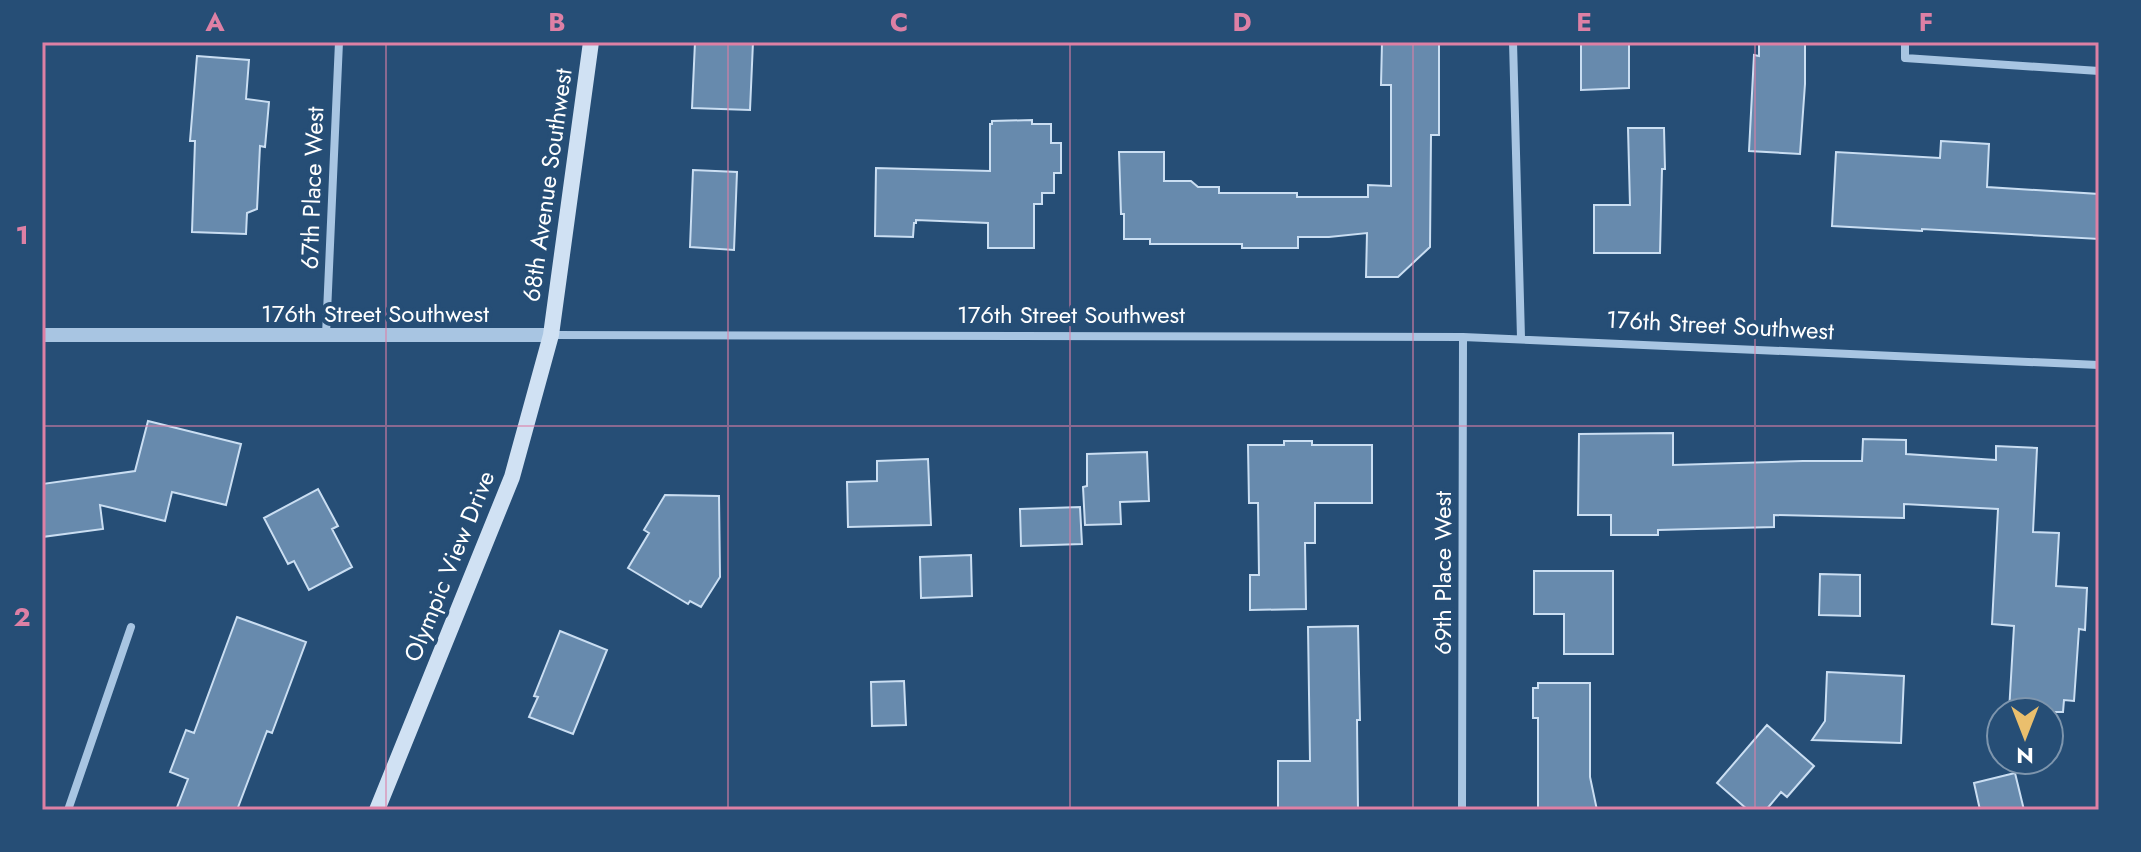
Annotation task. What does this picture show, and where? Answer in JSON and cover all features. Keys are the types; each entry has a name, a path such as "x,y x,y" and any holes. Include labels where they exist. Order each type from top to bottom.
{"main road":[{"name":"68th Avenue Southwest","path":"551,335 591,42"},
{"name":"Olympic View Drive","path":"377,810 512,477 551,335"}],"street":[{"name":"67th Place West","path":"326,335 339,42"},
{"path":"1513,42 1521,338"},
{"path":"1905,42 1905,58 2099,71"},
{"name":"176th Street Southwest","path":"42,335 1463,337 2099,365"},
{"name":"69th Place West","path":"1462,810 1463,337"},
{"path":"68,810 131,627"}],"building":[{"path":"695,42 753,42 750,110 692,108"},
{"path":"1382,42 1439,42 1439,135 1431,135 1430,247 1398,277 1366,277 1367,233 1298,237 1298,248 1242,248 1242,244 1150,244 1150,239 1124,239 1119,152 1164,152 1164,181 1191,181 1198,187 1219,187 1219,193 1368,197 1368,185 1391,186 1391,85 1381,85"},
{"path":"1581,42 1629,42 1629,88 1581,90"},
{"path":"1759,42 1805,42 1800,154 1749,151 1754,55 1759,56"},
{"path":"197,56 249,60 246,99 269,102 265,147 260,146 257,209 247,213 246,234 192,232 195,141 190,141"},
{"path":"1032,120 1032,124 1051,124 1051,143 1061,143 1061,173 1054,173 1054,193 1042,193 1042,204 1034,204 1034,248 988,248 988,223 916,220 913,237 875,236 876,168 990,171 992,121"},
{"path":"1628,128 1664,128 1660,253 1594,253 1594,205 1630,205"},
{"path":"1941,141 1989,144 1987,187 2099,194 2099,239 1832,226 1836,152 1940,158"},
{"path":"693,170 737,172 734,250 690,247"},
{"path":"148,421 241,444 226,505 172,492 165,521 100,505 103,529 42,537 42,484 135,471"},
{"path":"1673,433 1673,465 1862,461 1863,439 1906,440 1906,454 1996,460 1996,446 2037,448 2033,532 2059,533 2056,586 2087,588 2085,630 2079,629 2074,701 2065,700 2065,696 2010,696 2014,626 1992,624 1998,509 1904,504 1904,518 1774,515 1774,527 1658,530 1658,535 1611,535 1611,515 1578,515 1579,434"},
{"path":"1284,441 1312,441 1312,445 1372,445 1372,503 1315,503 1315,543 1305,543 1306,609 1250,610 1250,575 1259,575 1258,503 1249,503 1248,445 1284,445"},
{"path":"1147,452 1149,501 1120,502 1121,524 1085,525 1083,487 1087,486 1087,454"},
{"path":"928,459 931,525 848,527 847,482 877,481 877,461"},
{"path":"318,489 338,526 332,529 352,567 309,590 294,561 288,564 264,518"},
{"path":"665,495 719,496 720,577 701,607 690,601 688,604 628,568 649,533 644,530"},
{"path":"1080,507 1082,544 1021,546 1020,509"},
{"path":"971,555 972,596 921,598 920,557"},
{"path":"1534,571 1613,571 1613,654 1564,654 1564,614 1534,614"},
{"path":"1820,574 1860,575 1860,616 1819,615"},
{"path":"237,617 306,642 272,733 267,731 237,810 176,810 188,779 170,772 186,730 194,733"},
{"path":"1358,626 1358,810 1278,810 1278,761 1310,761 1308,627"},
{"path":"560,631 607,650 573,734 529,717 538,697 534,696"},
{"path":"1827,672 1904,676 1901,743 1812,740 1825,721"},
{"path":"904,681 906,725 872,726 871,682"},
{"path":"1538,683 1590,683 1590,777 1597,810 1538,810 1538,718 1533,718 1533,688 1538,688"},
{"path":"1767,725 1814,766 1787,797 1781,792 1766,810 1748,810 1717,783"},
{"path":"2016,776 2024,810 1980,810 1974,783"}]}
